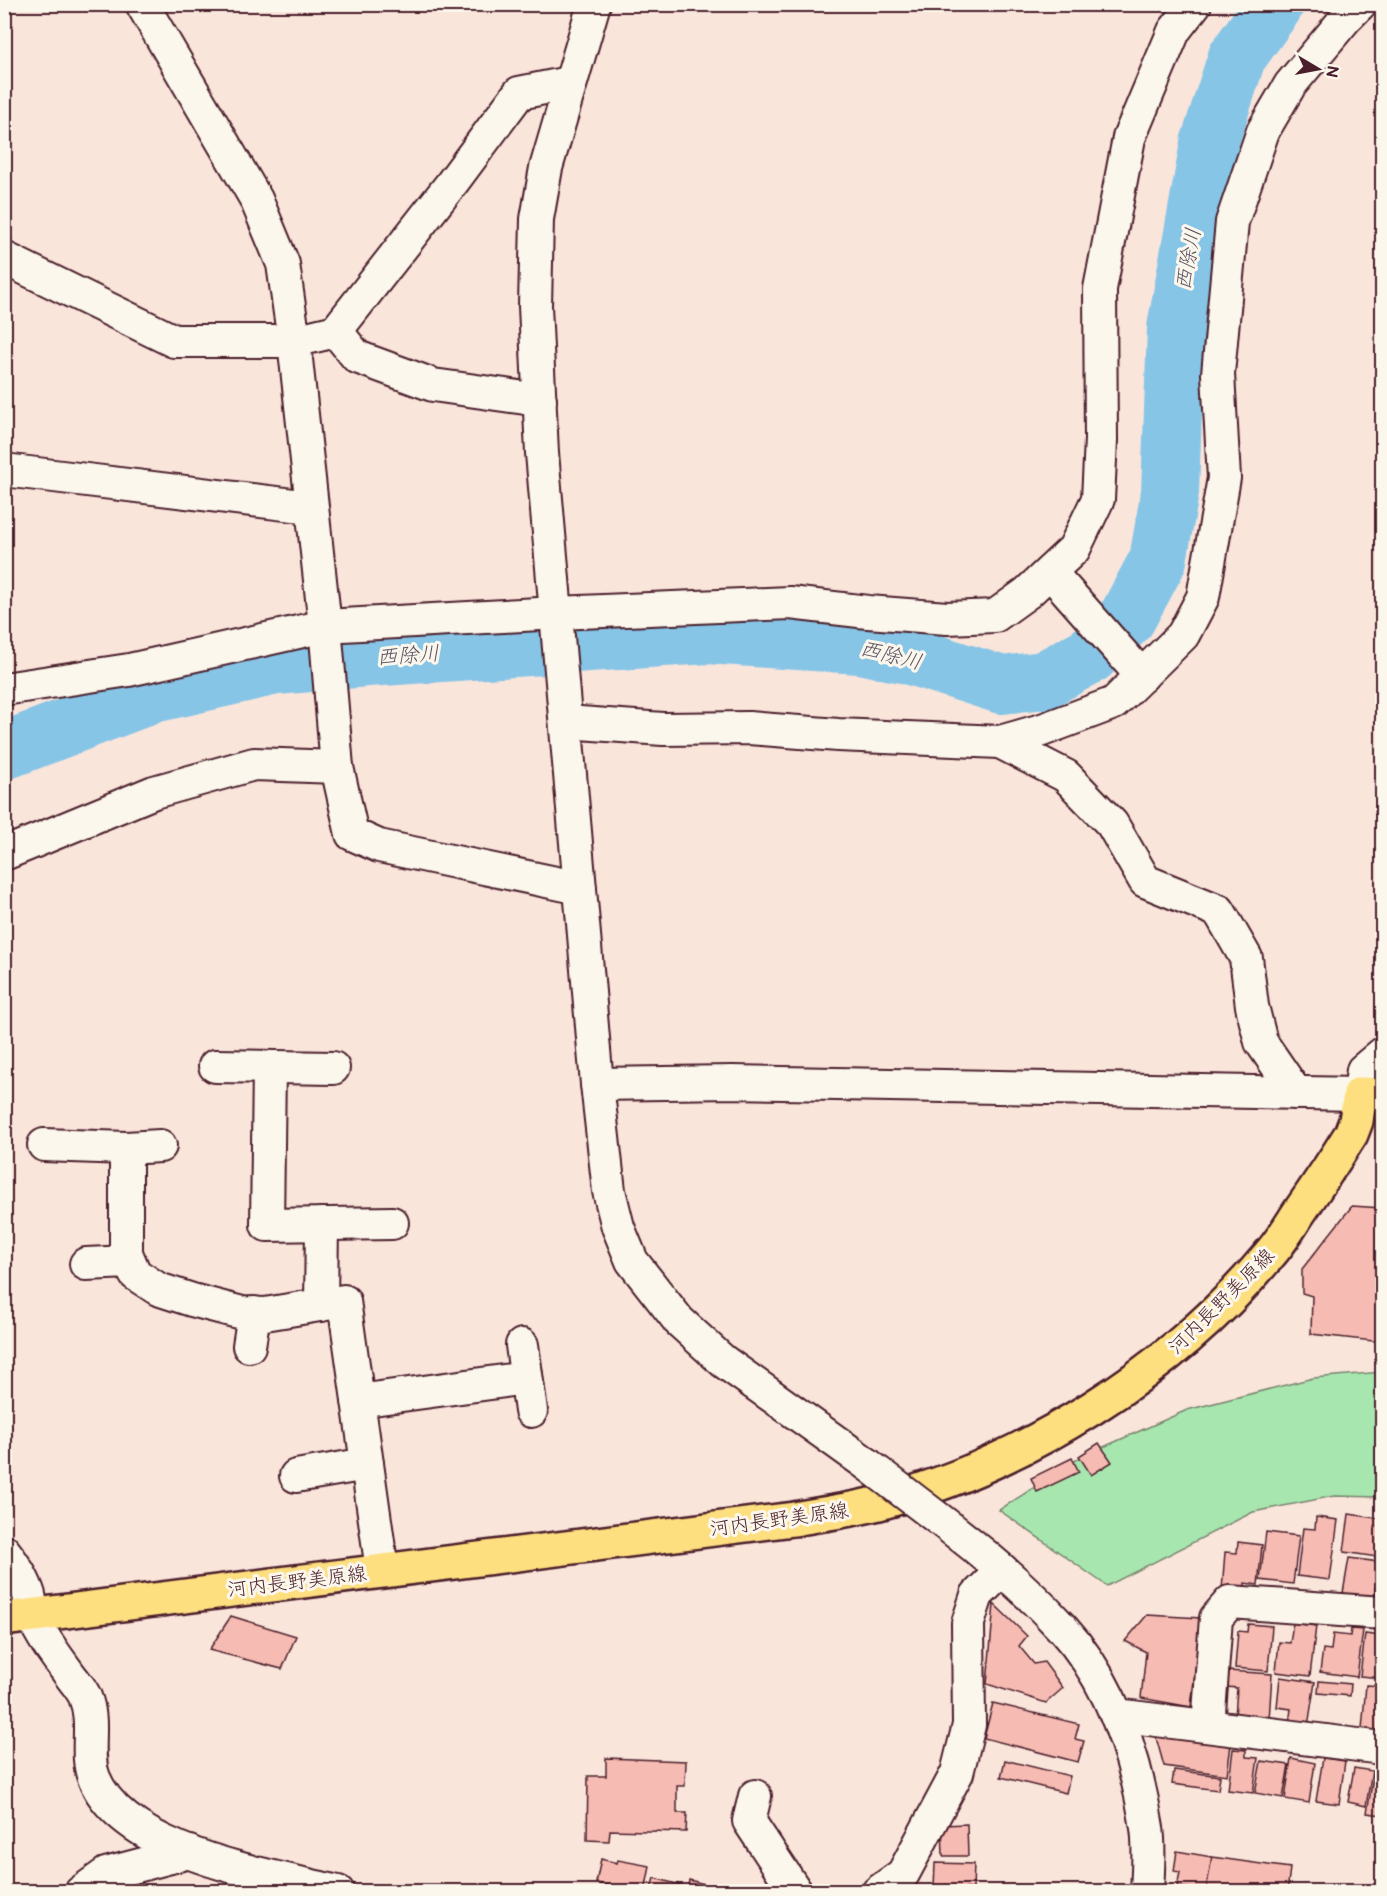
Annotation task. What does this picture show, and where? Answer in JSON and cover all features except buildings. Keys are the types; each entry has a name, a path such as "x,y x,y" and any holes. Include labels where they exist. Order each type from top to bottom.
{"main road":[{"name":"河内長野美原線","path":"18,1617 811,1516 878,1503 1002,1458 1092,1409 1166,1356 1225,1303 1270,1255 1351,1134 1371,1095"}],"street":[{"path":"142,4 256,199 283,264 294,341 310,507 326,638 336,756 351,834 380,846 580,888"},
{"path":"594,4 569,83 546,168 537,219 535,306 542,453 597,1084 609,1191 618,1227 632,1262 679,1322 723,1361 867,1464 952,1529 1002,1570 1064,1630 1097,1676 1122,1729 1148,1830 1147,1892"},
{"path":"4,689 326,638 557,619 790,603 947,618 995,616 1054,576 1074,549 1098,499 1101,440 1100,289 1129,138 1174,31 1196,4"},
{"path":"566,723 663,729 749,728 838,735 1000,742 1042,730 1114,703 1138,673 1183,635 1203,597 1224,478 1218,374 1232,222 1263,131 1290,85 1360,4"},
{"path":"4,258 174,341 294,341 336,331 519,93 569,83"},
{"path":"336,331 357,357 434,385 540,400"},
{"path":"4,470 310,507"},
{"path":"1054,576 1138,673"},
{"path":"1000,742 1066,776 1112,824 1145,881 1219,911 1246,958 1252,1006 1261,1042 1296,1093"},
{"path":"4,854 154,792 254,764 336,756"},
{"path":"597,1084 744,1082 1371,1095 1363,1070 1383,1054"},
{"path":"215,1066 333,1068"},
{"path":"269,1067 267,1225 392,1223"},
{"path":"44,1145 126,1148 160,1146"},
{"path":"126,1148 126,1253 135,1274 158,1289 242,1312 265,1314 344,1301 382,1570"},
{"path":"321,1305 322,1224"},
{"path":"86,1264 129,1262"},
{"path":"249,1346 254,1313"},
{"path":"522,1346 531,1412"},
{"path":"358,1401 526,1378"},
{"path":"296,1476 367,1464"},
{"path":"4,1551 16,1567 29,1595 18,1617 52,1650 85,1696 91,1717 90,1749 93,1775 102,1794 120,1815 149,1834 189,1852 218,1862 338,1892"},
{"path":"878,1892 903,1874 957,1773 969,1725 968,1623 977,1595 1002,1570"},
{"path":"1208,1726 1216,1618 1230,1602 1383,1613"},
{"path":"1116,1715 1383,1748"},
{"path":"754,1796 749,1821 796,1892"},
{"path":"81,1892 106,1874 118,1881 189,1852"}],"green space":[{"path":"1382,1372 1382,1497 1334,1496 1253,1512 1107,1586 999,1510 1081,1457 1187,1410 1313,1378"}],"waterway":[{"name":"西除川","path":"4,751 153,694 276,666 366,658 707,635 860,645 908,655 1002,685 1044,680 1090,655 1127,618 1158,560 1170,492 1176,328 1209,144 1237,57 1275,4"}]}
